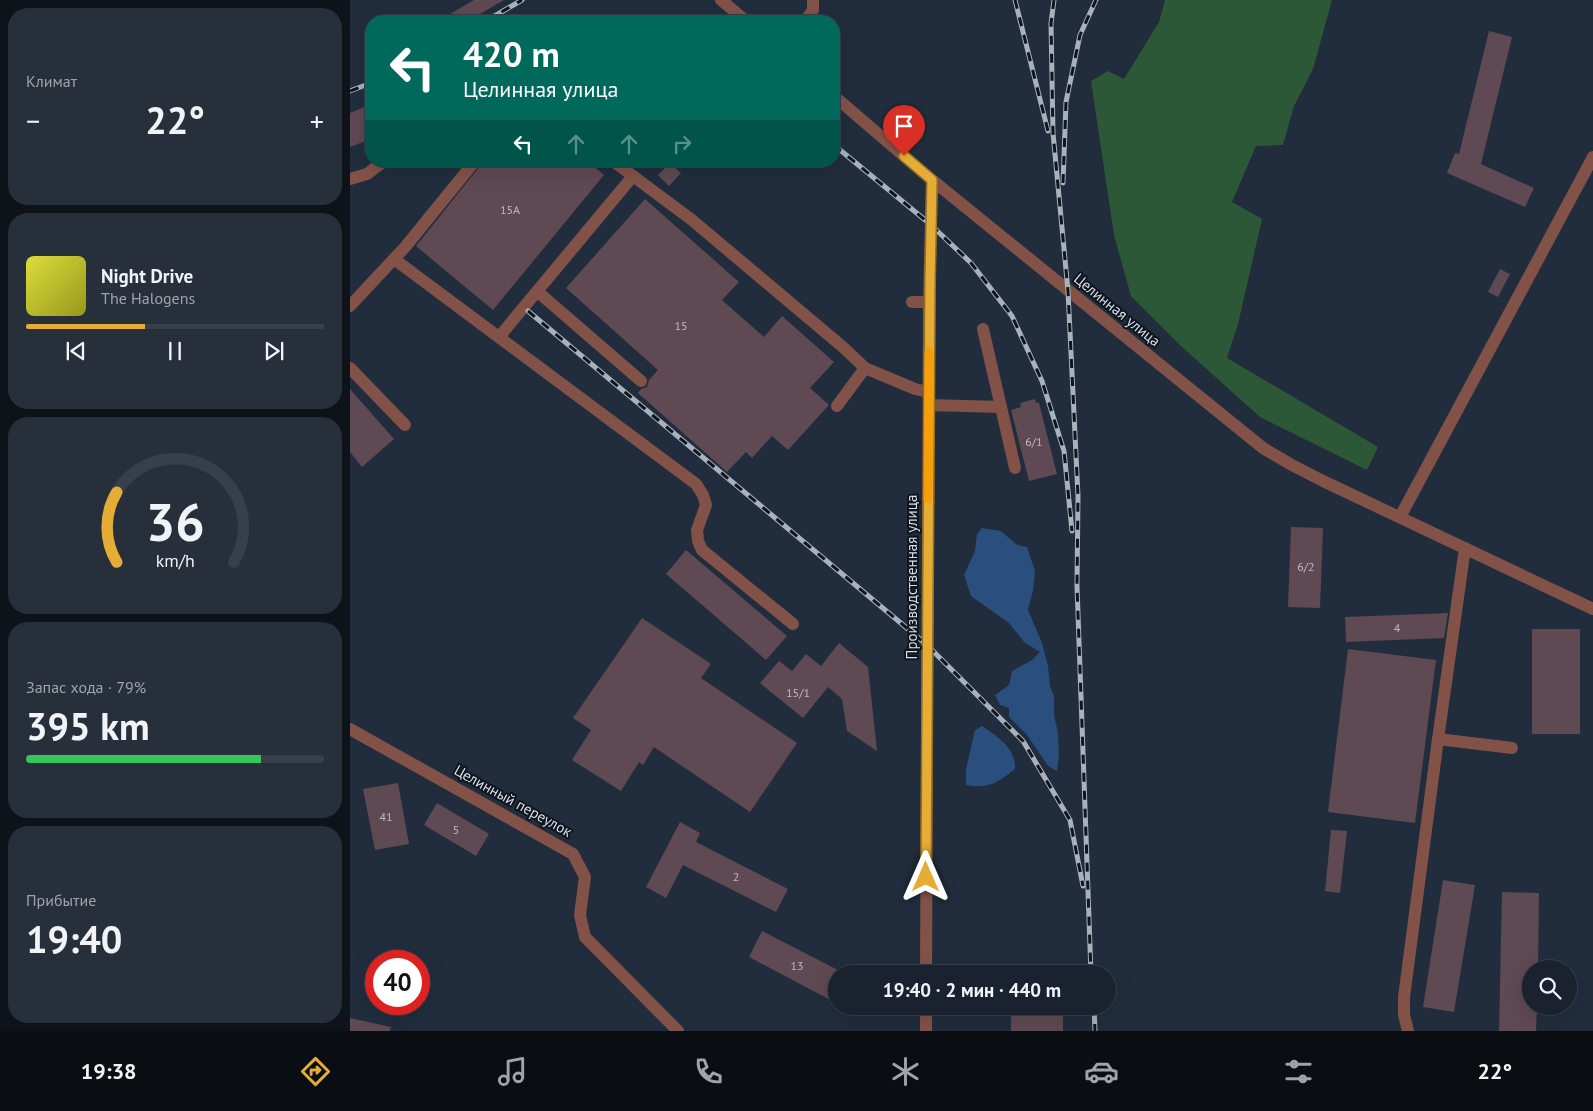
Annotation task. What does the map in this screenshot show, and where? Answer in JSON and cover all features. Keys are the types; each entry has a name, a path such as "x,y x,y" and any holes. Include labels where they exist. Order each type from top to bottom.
{"street":[{"path":"721,0 739,15"},
{"path":"809,15 813,10 813,0"},
{"name":"Целинная улица","path":"840,101 932,180 1263,448 1323,481 1593,609"},
{"path":"1400,518 1593,157"},
{"path":"350,178 367,174 376,167"},
{"path":"350,306 394,259 470,167"},
{"path":"621,167 692,220 844,348 865,368 915,389 929,399 1001,407"},
{"path":"498,337 538,292 633,176"},
{"name":"Производственная улица","path":"926,965 929,302 932,180"},
{"path":"394,259 696,484 703,495 706,505 697,530 698,541 702,550 793,624"},
{"path":"538,292 641,381"},
{"path":"912,302 929,302"},
{"path":"984,329 1015,468"},
{"path":"350,368 405,425"},
{"path":"837,406 865,368"},
{"path":"1408,1031 1404,1015 1404,997 1465,548"},
{"name":"Целинный переулок","path":"350,729 573,854 585,877 580,914 581,926 585,937 678,1031"},
{"path":"1438,739 1512,748"},
{"path":"926,1015 926,1031"}],"green space":[{"path":"1165,0 1332,0 1313,69 1294,106 1283,145 1256,146 1232,202 1262,219 1238,324 1227,358 1378,447 1367,470 1260,417 1182,347 1131,296 1114,235 1091,81 1108,71 1124,79 1159,22"}],"water":[{"path":"982,528 1001,531 1017,545 1027,547 1035,571 1033,591 1028,610 1042,643 1048,666 1050,686 1054,696 1054,715 1058,733 1059,755 1057,771 1048,766 1027,735 1009,717 1009,708 1000,705 995,695 1009,685 1012,671 1032,660 1040,652 1024,642 1009,623 971,596 964,575 975,551 977,534"},
{"path":"982,726 1000,739 1009,749 1013,755 1015,769 992,784 981,786 966,785 966,769 975,730"}],"building":[{"path":"474,0 504,0 478,15 448,15"},
{"path":"1489,31 1512,37 1481,164 1534,188 1525,207 1447,173 1455,153 1459,154"},
{"path":"365,107 365,141 350,147 350,113"},
{"path":"479,167 595,167 604,175 493,310 416,246"},
{"path":"666,167 674,167 681,173 669,186 658,175"},
{"path":"645,199 739,282 722,300 764,337 782,316 834,362 810,388 829,405 788,450 772,436 752,458 746,452 727,472 638,393 641,389 647,387 649,380 658,370 566,288"},
{"path":"1500,269 1510,274 1498,297 1488,292"},
{"path":"350,389 394,439 362,467 350,452"},
{"path":"1035,399 1036,403 1039,403 1057,474 1029,481 1011,410 1021,407 1020,403"},
{"path":"1291,527 1323,528 1320,608 1288,607"},
{"path":"686,550 787,636 766,660 666,574"},
{"path":"1448,613 1444,638 1346,642 1345,617"},
{"path":"642,618 711,664 701,678 797,743 750,812 654,747 643,765 639,762 621,791 572,760 591,730 573,718"},
{"path":"1532,629 1580,629 1580,734 1532,734"},
{"path":"839,643 868,667 877,751 847,731 842,699 828,687 803,718 760,683 779,661 792,671 806,654 821,666"},
{"path":"1348,649 1436,660 1415,823 1328,812"},
{"path":"398,783 409,844 375,850 363,789"},
{"path":"437,803 489,834 476,856 424,825"},
{"path":"680,822 700,833 696,842 788,889 776,912 683,865 666,898 646,887"},
{"path":"1331,830 1347,831 1340,893 1325,891"},
{"path":"1443,880 1475,885 1454,1012 1423,1007"},
{"path":"1502,892 1539,893 1538,960 1522,960 1522,1015 1537,1015 1536,1031 1499,1031"},
{"path":"762,931 828,965 828,999 749,957"},
{"path":"1011,1015 1063,1015 1063,1031 1011,1031"},
{"path":"350,1018 391,1027 390,1031 350,1031"}],"railway":[{"path":"496,15 522,0"},
{"path":"1015,0 1048,131"},
{"path":"1054,0 1051,23 1053,133 1068,291 1078,496 1077,586 1091,965"},
{"path":"1063,183 1066,102 1080,35 1096,0"},
{"path":"350,91 365,85"},
{"path":"840,150 930,224 971,263 1012,316 1042,381 1064,451 1072,531"},
{"path":"528,311 927,645 1023,741 1070,820 1083,886"},
{"path":"1094,1015 1095,1031"}],"slow traffic":[{"path":"928,499 929,352"}],"route":[{"path":"904,156 932,180 930,224 926,877"}]}
